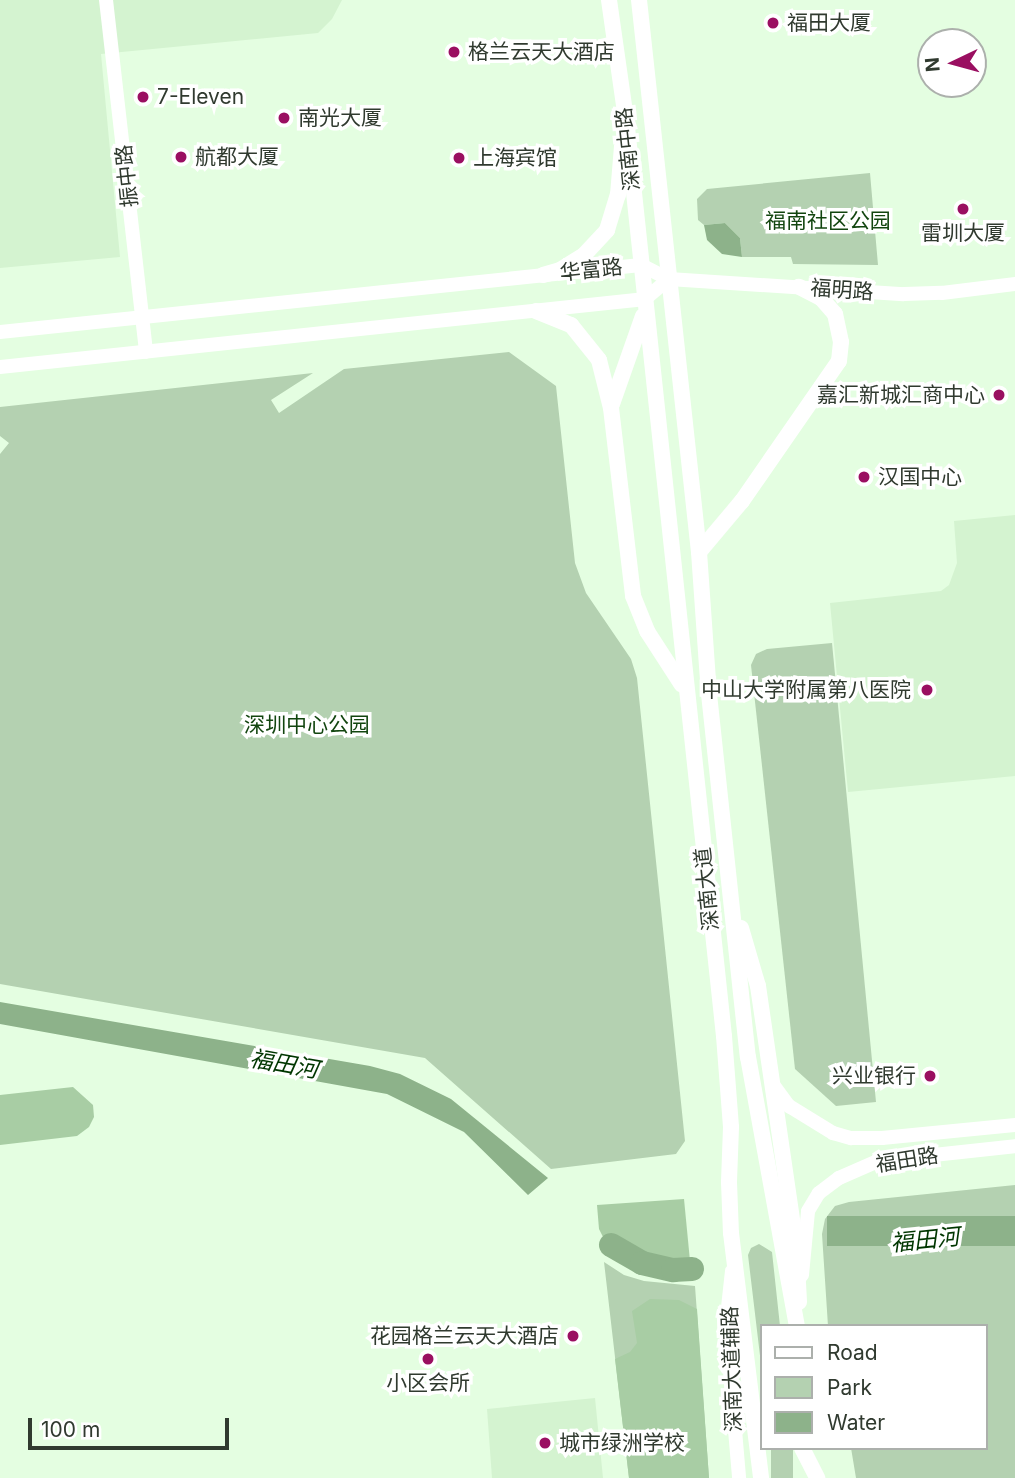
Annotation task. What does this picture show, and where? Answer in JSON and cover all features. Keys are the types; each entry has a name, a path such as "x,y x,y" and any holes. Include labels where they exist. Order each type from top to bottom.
{"main road":[{"name":"振中路","path":"106,0 146,352"},
{"name":"深南中路","path":"609,0 627,127 645,299"},
{"name":"深南中路","path":"639,0 669,279"},
{"path":"542,275 560,270 584,255 607,230 618,195 620,155 627,127"},
{"name":"华富路","path":"0,332 641,265 669,279 645,299 0,367"},
{"name":"福明路","path":"669,279 904,294 942,293 1015,284"},
{"name":"深南大道","path":"669,279 699,552 709,694 748,1057 797,1324"},
{"path":"699,552 742,501 839,361 840,327 835,314 821,298 799,286"},
{"path":"611,408 638,333 645,299"},
{"name":"深南大道","path":"645,299 728,1071 732,1127 729,1182 733,1260 761,1478"},
{"path":"536,311 571,325 591,347 604,377 611,408 633,596 647,631 676,670 687,700"},
{"path":"733,910 753,962 772,1083 800,1287 797,1324"},
{"name":"福田路","path":"772,1083 789,1106 834,1133 851,1138 882,1138 1015,1125"},
{"name":"福田路","path":"800,1287 808,1211 819,1193 830,1184 878,1161 1015,1146"},
{"name":"深南大道辅路","path":"733,1260 726,1325 739,1478"},
{"path":"756,1432 760,1390"},
{"path":"803,1450 818,1478"},
{"path":"814,1450 818,1478"}],"shaded area":[{"path":"0,0 342,0 332,19 318,33 101,54 120,257 0,268"},
{"name":"中山大学附属第八医院","path":"1015,515 1015,776 848,792 830,603 941,591 949,585 957,563 954,521"},
{"path":"73,1087 93,1105 94,1117 89,1127 77,1136 0,1145 0,1095"},
{"path":"684,1199 690,1261 638,1255 603,1237 599,1229 597,1205"},
{"path":"650,1299 679,1300 697,1309 709,1478 629,1478 615,1359 630,1352 637,1343 632,1311"},
{"name":"城市绿洲学校","path":"595,1398 603,1478 492,1478 487,1409"}],"green space":[{"name":"福南社区公园","path":"870,173 878,265 793,264 791,257 742,257 740,238 725,223 704,225 698,220 697,199 707,189"},
{"name":"深圳中心公园","path":"509,352 556,386 575,563 586,593 631,659 637,678 685,1141 676,1154 551,1169 425,1058 0,984 0,454 9,443 0,436 0,407 313,373 271,400 279,413 344,369"},
{"path":"832,643 876,1102 836,1106 795,1069 751,665 756,654 767,649"},
{"path":"1015,1185 1015,1478 856,1478 851,1450 987,1450 987,1324 828,1324 822,1234 825,1219 835,1206 849,1202"},
{"path":"759,1244 772,1252 780,1324 760,1324 760,1356 748,1255 751,1248"},
{"path":"604,1262 624,1275 644,1281 695,1286 709,1478 629,1478"},
{"path":"771,1450 793,1450 793,1478 771,1478"}],"water":[{"path":"725,223 740,238 742,257 722,254 707,240 704,225"},
{"path":"0,1002 370,1066 400,1074 451,1099 548,1178 528,1195 464,1132 387,1094 0,1024"},
{"path":"827,1216 1015,1216 1015,1246 827,1246"}],"waterway":[{"name":"福田河","path":"611,1245 642,1263 673,1270 692,1269"}],"place":[{"name":"福田大厦","path":"773,23"},
{"name":"格兰云天大酒店","path":"454,52"},
{"name":"7-Eleven","path":"143,97"},
{"name":"南光大厦","path":"284,118"},
{"name":"航都大厦","path":"181,157"},
{"name":"上海宾馆","path":"459,158"},
{"name":"雷圳大厦","path":"963,209"},
{"name":"嘉汇新城汇商中心","path":"999,395"},
{"name":"汉国中心","path":"864,477"},
{"name":"中山大学附属第八医院","path":"927,690"},
{"name":"兴业银行","path":"930,1076"},
{"name":"花园格兰云天大酒店","path":"573,1336"},
{"name":"小区会所","path":"428,1359"},
{"name":"城市绿洲学校","path":"545,1443"}]}
